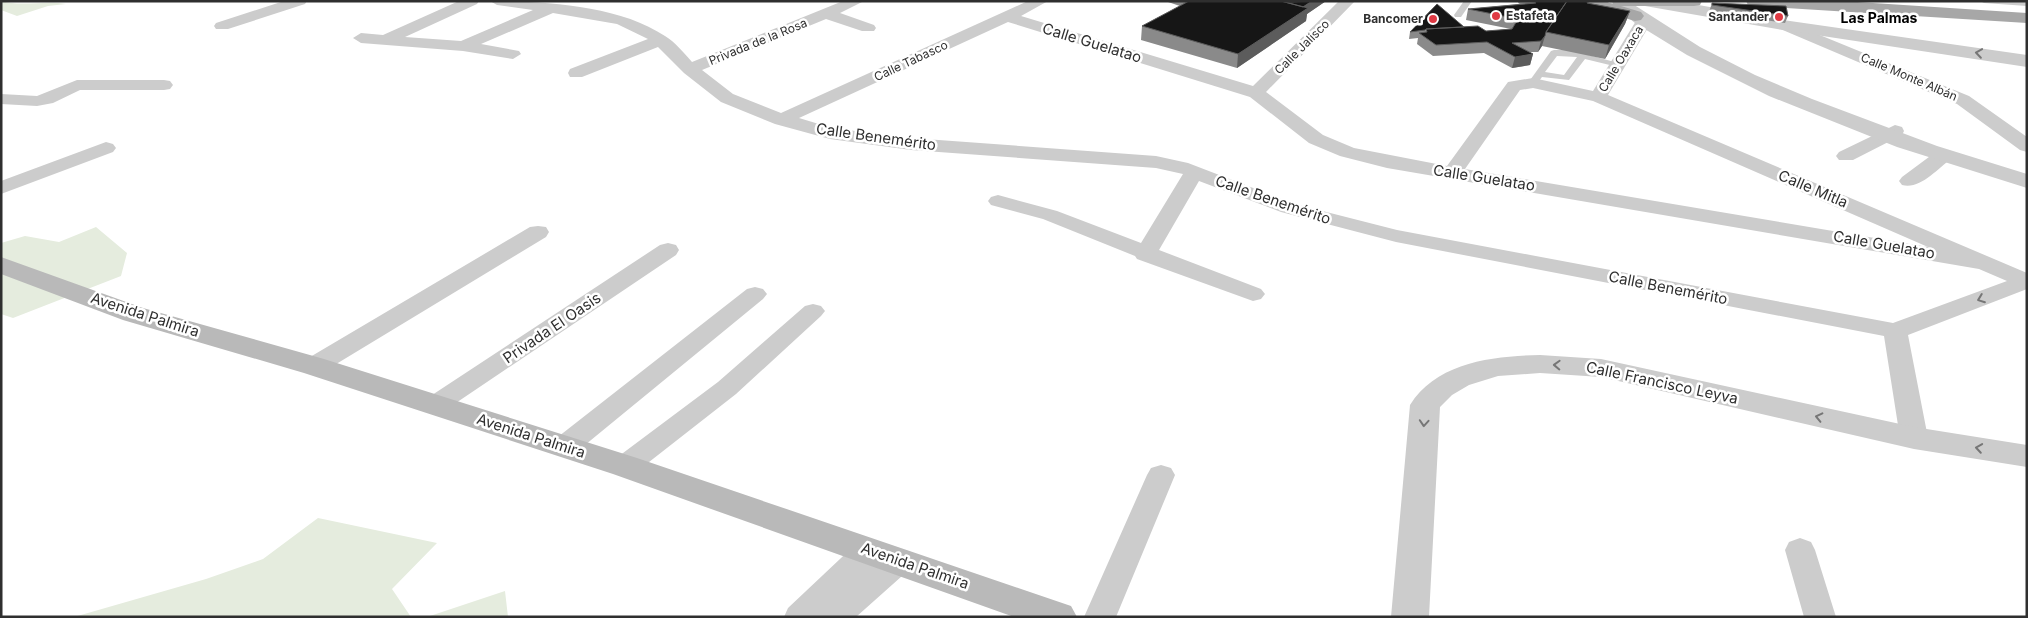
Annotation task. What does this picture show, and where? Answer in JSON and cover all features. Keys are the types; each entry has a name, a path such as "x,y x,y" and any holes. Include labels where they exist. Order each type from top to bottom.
{"main road":[{"path":"1586,1 1643,10 1694,1"},
{"path":"1620,1 1643,10"},
{"path":"1754,1 1986,8 2027,18"},
{"name":"Avenida Palmira","path":"1,265 133,314 314,366 626,466 900,560 1058,617"}],"street":[{"path":"222,26 300,1"},
{"path":"386,39 472,1"},
{"name":"Calle Benemérito","path":"497,1 620,20 639,27 661,40 690,70 727,98 781,120 830,133 911,144 1156,162 1194,172 1288,208 1396,236 1895,331"},
{"name":"Privada de la Rosa","path":"690,70 857,1"},
{"name":"Calle Tabasco","path":"781,120 1042,1"},
{"name":"Calle Jalisco","path":"1256,93 1348,1"},
{"path":"1616,1 1643,10 1782,25 2027,60"},
{"path":"463,46 551,8"},
{"path":"1643,10 1706,58 1789,98 1890,133 1944,155 2027,180"},
{"name":"Calle Oaxaca","path":"1598,97 1618,64 1643,10"},
{"name":"Privada de la Rosa","path":"827,14 868,28"},
{"name":"Calle Guelatao","path":"1008,17 1256,93 1316,139 1347,152 1387,162 1986,263"},
{"name":"Calle Monte Albán","path":"1782,25 1964,100 2027,146"},
{"path":"361,38 463,46 513,54"},
{"path":"576,73 661,40"},
{"path":"1454,172 1514,86 1536,78"},
{"name":"Calle Mitla","path":"1536,78 1598,97 2027,281"},
{"path":"1,99 37,101 47,99 77,85 164,85"},
{"path":"1846,156 1890,133 2027,172"},
{"path":"1,188 106,148"},
{"path":"1910,181 1944,155"},
{"path":"1145,254 1194,172"},
{"path":"998,201 1050,215 1145,254 1253,294"},
{"path":"314,366 538,232"},
{"name":"Privada El Oasis","path":"435,406 668,250"},
{"path":"1914,438 1895,331 2027,281"},
{"path":"564,446 756,294"},
{"path":"626,466 727,388 813,311"},
{"name":"Calle Francisco Leyva","path":"1410,617 1425,405 1440,388 1469,373 1508,365 1556,364 1601,368 1914,438 2027,456"},
{"path":"1100,617 1161,475"},
{"path":"800,617 869,550"},
{"path":"1800,550 1820,617"},
{"path":"833,617 900,560"}],"lane":[{"path":"1458,14 1468,1"},
{"path":"1978,1 1974,2 1986,8 2027,4"},
{"path":"1536,78 1554,54 1561,52 1618,64"},
{"path":"1536,78 1566,78 1583,56"}],"shaded area":[{"path":"1,1 9,3 66,4 48,6 17,16 1,10"},
{"path":"96,227 127,253 121,276 13,318 1,314 1,243 25,236 59,242"},
{"path":"318,518 437,543 392,589 411,617 74,617 206,579 263,559"},
{"path":"505,591 508,617 427,617"}],"building":[{"path":"1189,1 1281,1 1308,8 1238,54 1142,26"},
{"path":"1281,1 1291,2 1312,1 1303,7"},
{"path":"1534,1 1567,1 1541,41 1512,43 1533,54 1515,57 1487,42 1436,45 1419,33 1427,32 1426,29 1478,26 1486,31 1512,29 1518,19 1468,9 1536,3"},
{"path":"1567,1 1588,1 1587,3 1630,11 1609,45 1546,32"},
{"path":"1712,3 1786,6 1788,16 1712,5"},
{"path":"1437,4 1464,27 1426,29 1410,32"}],"place":[{"name":"Estafeta","path":"1496,16"},
{"name":"Santander","path":"1779,17"},
{"name":"Bancomer","path":"1433,19"}],"district":[{"name":"Las Palmas","path":"1879,18"}]}
